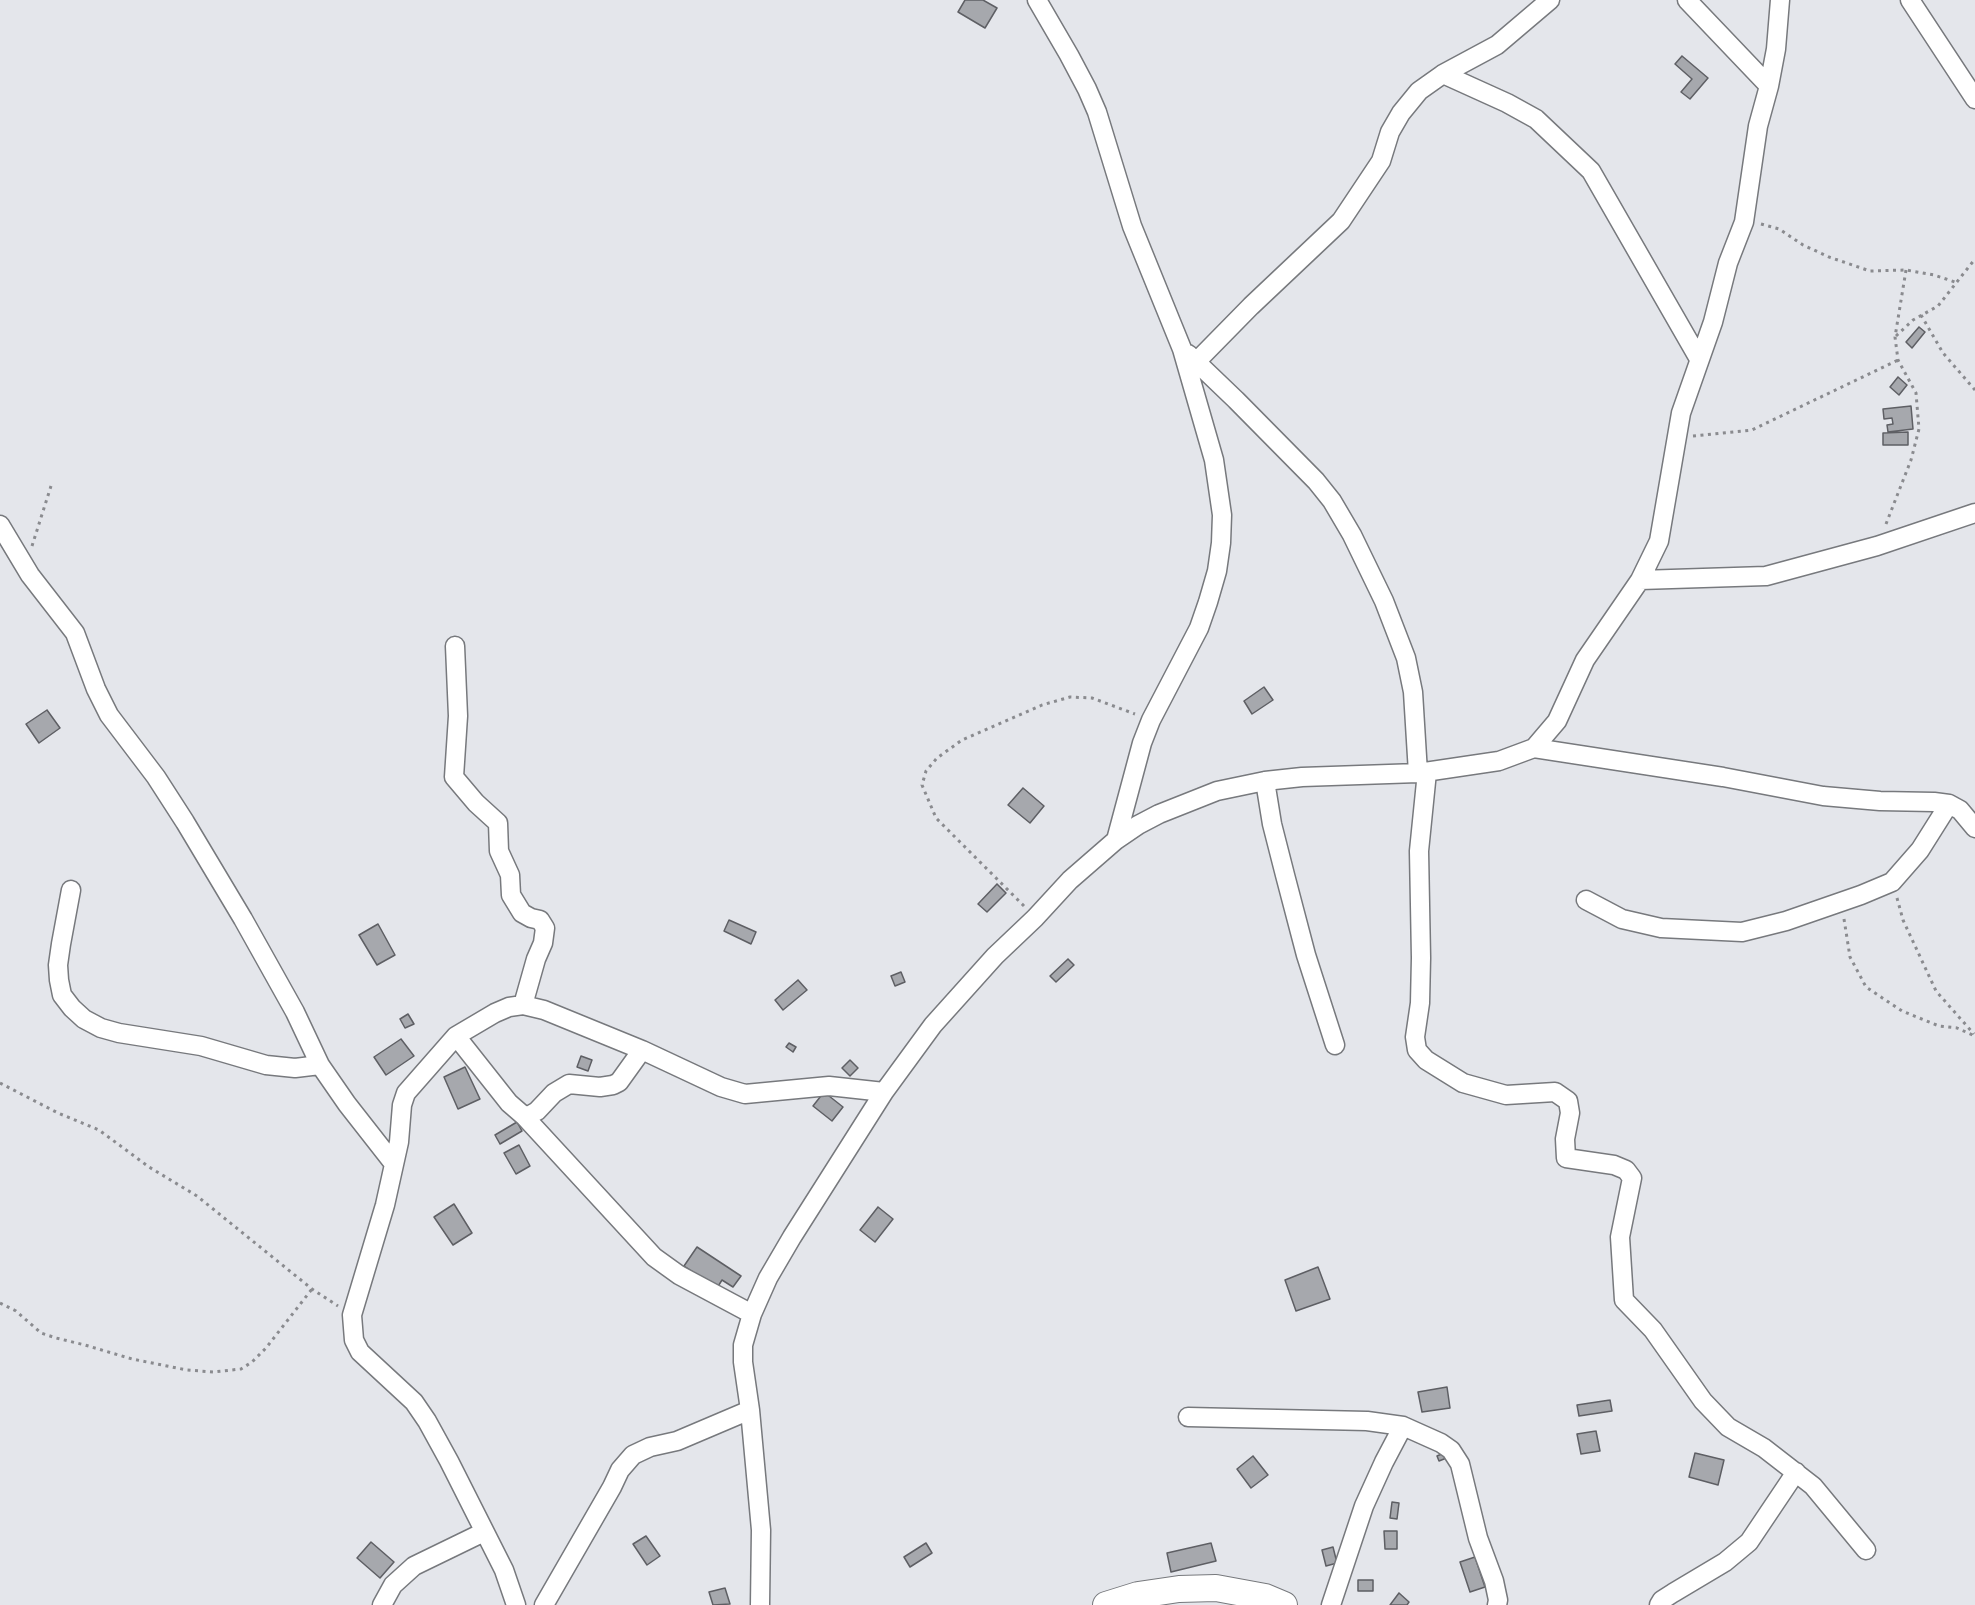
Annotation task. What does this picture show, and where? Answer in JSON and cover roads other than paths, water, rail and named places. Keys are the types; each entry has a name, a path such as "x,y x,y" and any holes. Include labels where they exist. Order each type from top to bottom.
{"main road":[{"path":"1106,1605 1140,1600 1179,1589 1216,1588 1265,1597 1284,1605"}],"street":[{"path":"1036,0 1088,89 1097,112 1132,226 1182,349 1217,479 1222,514 1217,571 1199,628 1151,720 1138,754 1116,840"},
{"path":"1196,362 1251,306 1341,221 1381,161 1390,132 1401,113 1419,91 1443,74 1497,45 1550,0"},
{"path":"1687,0 1769,86"},
{"path":"760,1605 761,1530 750,1410 742,1353 753,1314 768,1278 792,1237 884,1092 933,1025 995,956 1070,880 1116,840 1138,825 1184,803 1217,791 1265,781 1302,777 1422,772 1500,761 1534,748 1557,721 1585,660 1640,580 1659,541 1681,413 1713,322 1728,263 1744,222 1758,126 1776,49 1780,0"},
{"path":"1910,0 1975,99"},
{"path":"1443,74 1536,119 1591,171 1627,237 1664,294 1699,359"},
{"path":"1182,349 1316,481 1332,501 1352,535 1384,601 1406,658 1413,692 1422,772 1419,851 1421,958 1420,1003 1415,1038 1417,1050 1426,1060 1463,1083 1506,1095 1555,1092 1568,1101 1570,1113 1565,1139 1566,1158 1614,1165 1626,1170 1632,1178 1620,1237 1624,1300 1653,1330 1703,1401 1728,1427 1764,1448 1813,1486 1866,1550"},
{"path":"1640,580 1766,576 1877,546 1975,513"},
{"path":"0,525 27,568 75,633 96,689 109,715 156,777 243,919 295,1012 320,1065 394,1164"},
{"path":"455,646 458,716 454,777 476,803 498,823 499,851 510,875 511,895 522,913 540,920 545,928 543,943 523,1005"},
{"path":"1534,748 1723,777 1823,796 1949,804 1960,810 1975,828"},
{"path":"1265,781 1272,824 1306,955 1335,1045"},
{"path":"1586,900 1622,919 1661,927 1742,932 1786,921 1892,882 1920,850 1949,804"},
{"path":"71,890 58,965 59,980 62,994 84,1019 101,1028 119,1033 201,1046 266,1065 295,1068 320,1065"},
{"path":"516,1605 504,1570 421,1411 360,1352 354,1340 352,1315 385,1204 399,1142 402,1105 406,1093 456,1036 509,1007 523,1005 544,1010 642,1050 721,1087 744,1094 829,1086 884,1092"},
{"path":"456,1036 509,1103 524,1116 654,1257 679,1275 753,1314"},
{"path":"524,1116 537,1111 554,1093 569,1084 600,1087 619,1082 642,1050"},
{"path":"544,1605 620,1470 633,1455 650,1447 677,1441 750,1410"},
{"path":"1188,1417 1367,1421 1403,1426 1446,1446 1460,1464 1478,1538 1494,1581 1497,1605"},
{"path":"1331,1605 1364,1506 1403,1426"},
{"path":"1659,1605 1662,1600 1725,1562 1749,1542 1796,1472"},
{"path":"382,1605 393,1585 414,1566 484,1532"}]}
